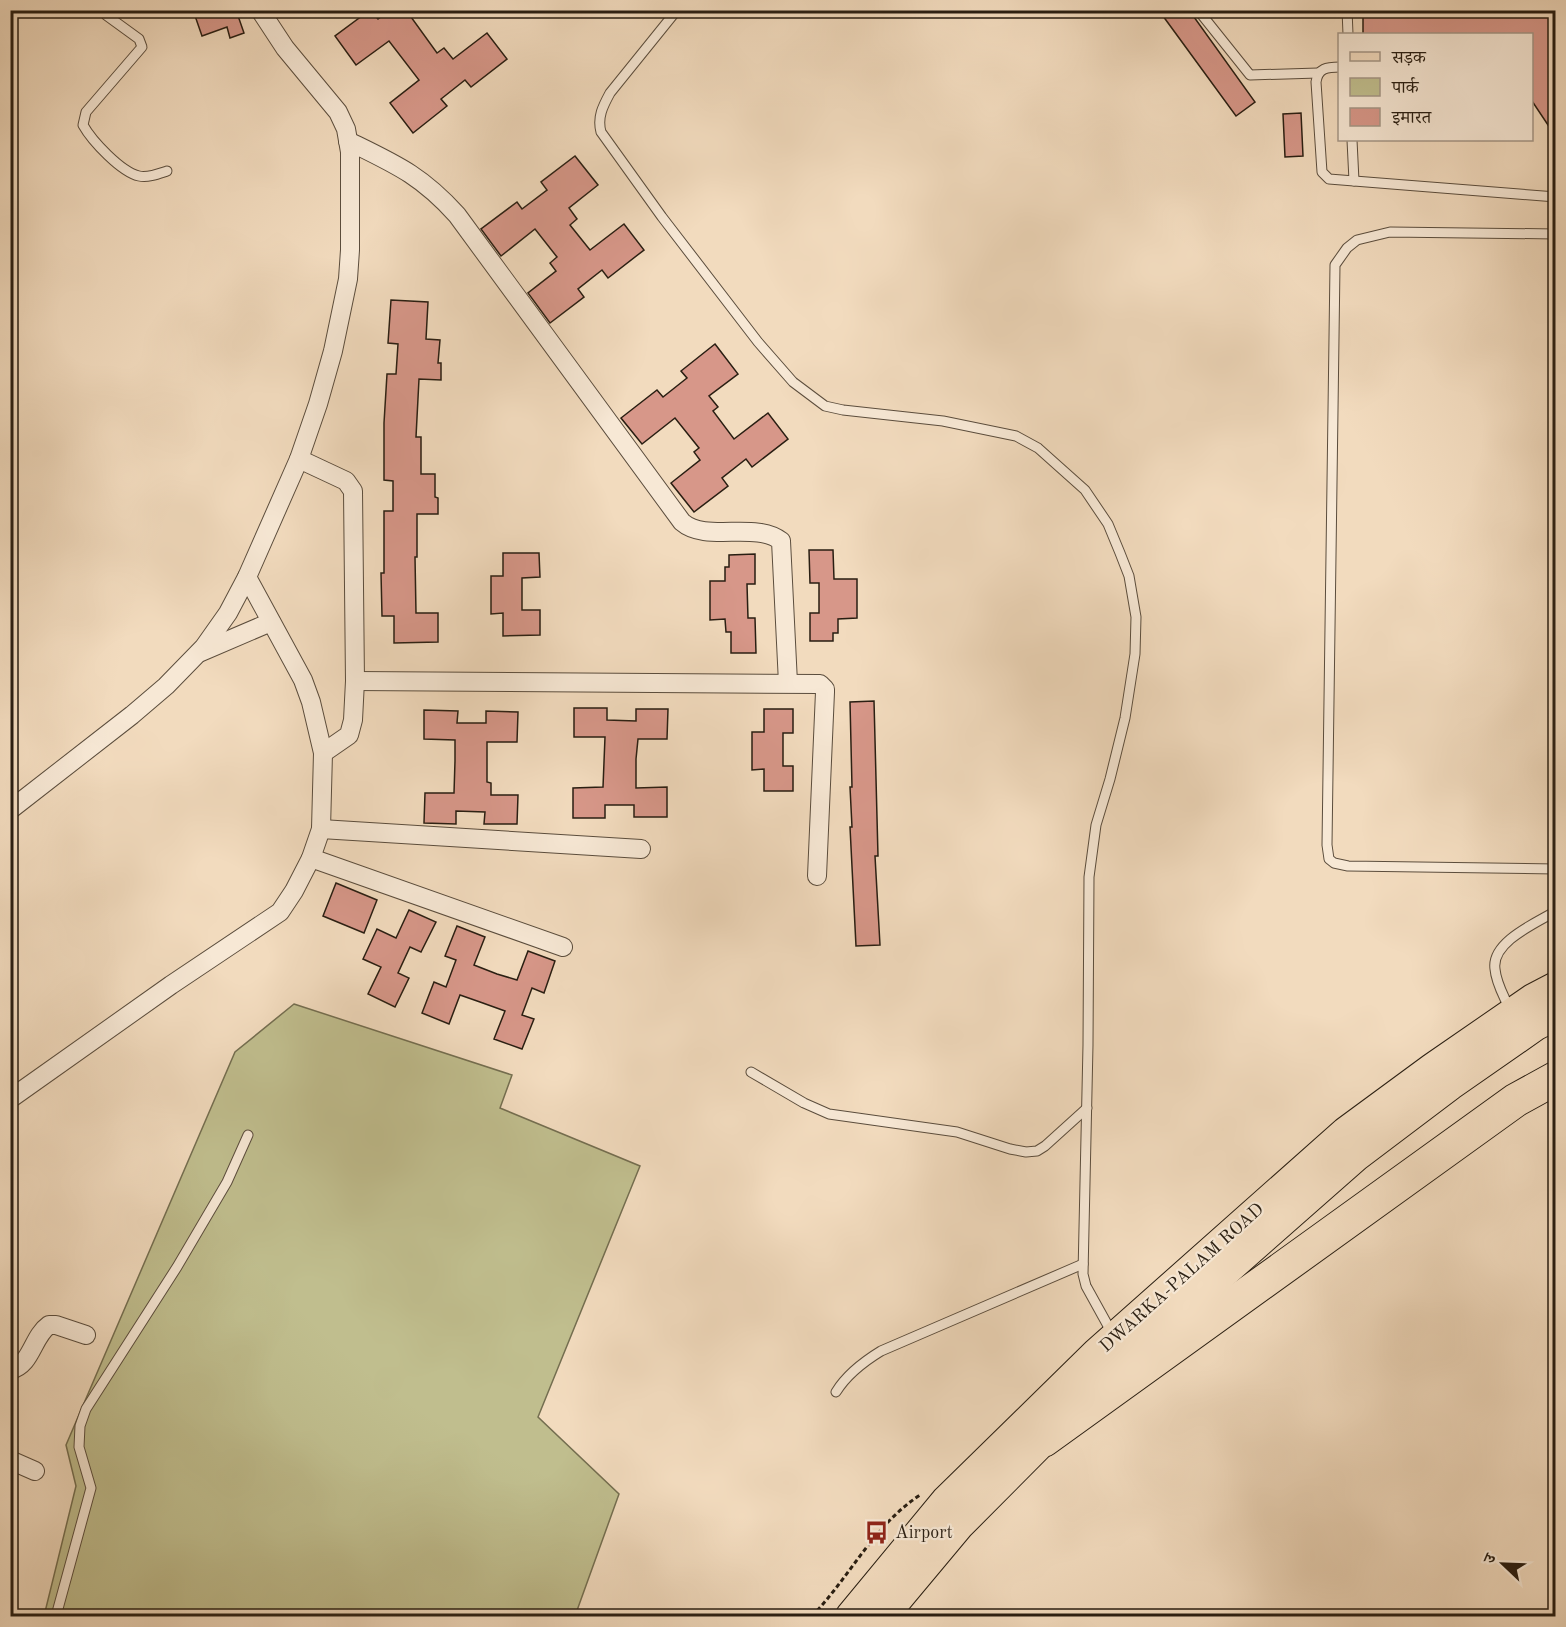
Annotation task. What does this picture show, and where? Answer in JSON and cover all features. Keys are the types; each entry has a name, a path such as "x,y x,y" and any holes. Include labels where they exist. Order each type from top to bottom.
{"highway":[{"path":"1044,1440 1516,1100 1556,1078"}],"main road":[{"name":"DWARKA-PALAM ROAD","path":"851,1617 946,1501 1115,1337 1346,1132 1511,1013 1556,987"},
{"path":"883,1617 959,1525 1112,1371 1356,1156 1450,1085 1536,1025 1556,1015"}],"street":[{"path":"10,810 166,686 198,653 228,613 247,577 299,459 333,351 348,279 351,199 350,152 346,129 338,112 285,48 260,10"},
{"path":"348,141 401,166 421,179 457,215 687,526 698,530 765,534 781,542 788,683"},
{"path":"299,459 339,477 348,483 353,491 355,681 352,729 343,741 323,753"},
{"path":"10,1099 171,985 280,912 311,858 321,828 323,753 311,702 303,680 247,577"},
{"path":"198,653 271,622"},
{"path":"355,681 817,684 825,689 817,876"},
{"path":"321,828 641,849"},
{"path":"311,858 563,947"},
{"path":"10,1370 24,1363 43,1330 49,1325 56,1325 86,1335"},
{"path":"10,1460 35,1471"}],"lane":[{"path":"104,10 106,15 139,39 142,46 86,112 83,125 105,152 132,173 144,176 167,171"},
{"path":"677,10 610,93 599,123 602,132 662,217 758,342 793,382 825,406 994,430 1017,436 1038,448 1085,490 1108,524 1129,576 1136,617 1135,654 1125,718 1096,825 1089,877 1083,1264 1086,1286 1106,1325 1115,1337"},
{"path":"1198,10 1250,75 1318,73 1325,68 1338,67"},
{"path":"1347,10 1348,33"},
{"path":"1318,73 1316,82 1322,172 1329,179 1556,197"},
{"path":"1352,141 1354,182"},
{"path":"1556,234 1390,232 1357,240 1347,248 1335,265 1327,845 1329,859 1334,863 1348,866 1556,869"},
{"path":"1511,1013 1494,967 1499,951 1505,943 1556,911"},
{"path":"751,1072 804,1103 829,1114 957,1132 1026,1152 1036,1151 1045,1146 1087,1108"},
{"path":"56,1617 91,1488 79,1447 80,1426 86,1409 177,1267 227,1182 248,1135"},
{"path":"836,1392 851,1373 881,1351 1083,1264"}],"green space":[{"path":"294,1004 512,1075 500,1108 640,1166 538,1417 619,1494 575,1616 44,1616 76,1486 66,1445 235,1052"}],"building":[{"path":"193,10 236,10 244,33 230,38 227,27 202,36"},
{"path":"370,10 378,19 390,10 406,10 437,53 444,48 453,59 487,33 507,59 471,87 465,80 441,99 447,106 413,133 390,103 419,80 389,41 356,65 335,36"},
{"path":"1170,10 1189,10 1255,102 1236,116 1163,16"},
{"path":"1419,10 1556,10 1556,137 1533,102 1533,33 1363,33 1363,15"},
{"path":"1301,113 1303,156 1285,157 1283,114"},
{"path":"575,156 598,185 569,208 577,219 570,225 590,250 624,224 644,250 608,278 602,270 578,289 584,297 550,323 528,293 556,271 550,263 557,257 535,229 501,256 481,229 517,202 522,209 547,190 541,182"},
{"path":"391,300 428,302 426,339 440,340 438,363 441,363 441,380 419,379 416,437 421,437 421,474 435,474 438,514 417,514 417,557 415,557 416,613 438,613 438,642 394,643 394,616 382,616 381,573 384,573 384,511 393,511 393,481 384,480 384,423 387,374 396,374 398,344 388,343"},
{"path":"715,344 738,374 709,396 718,407 713,411 734,439 768,413 788,439 752,467 746,459 722,478 728,486 694,512 671,483 700,460 694,452 699,448 675,418 642,444 621,418 657,390 663,397 687,378 681,371"},
{"path":"809,550 833,550 834,579 857,579 857,618 838,619 838,633 833,633 833,641 810,641 810,613 819,613 819,583 810,583"},
{"path":"503,553 539,553 540,577 522,578 522,610 540,610 540,635 503,636 503,613 491,614 491,576 503,576"},
{"path":"755,554 755,584 747,584 748,618 755,618 756,653 731,653 731,632 726,632 725,619 710,620 710,581 725,581 725,567 729,567 729,555"},
{"path":"874,701 878,856 875,856 880,945 856,946 850,827 852,827 850,787 852,787 850,702"},
{"path":"574,708 607,708 607,720 636,721 636,709 668,709 667,739 638,739 636,759 636,788 667,787 667,817 634,817 634,805 605,805 605,818 573,818 573,788 603,787 605,737 574,737"},
{"path":"764,709 793,709 793,733 783,733 783,766 793,766 793,791 764,791 764,769 752,770 752,732 764,732"},
{"path":"424,710 458,711 457,723 486,723 486,711 518,712 517,742 487,742 487,782 491,783 491,795 518,795 517,824 484,824 485,812 456,811 456,824 424,823 425,793 454,793 455,740 424,739"},
{"path":"336,883 377,900 364,933 323,916"},
{"path":"409,910 436,922 421,952 410,947 398,973 409,978 395,1007 368,994 381,967 363,959 377,929 396,938"},
{"path":"457,926 485,937 474,965 497,974 517,980 528,951 555,961 544,993 532,988 522,1015 534,1019 522,1049 494,1039 505,1011 460,995 449,1024 422,1013 434,982 446,987 456,960 445,956"}],"place":[{"name":"Airport","path":"877,1533"}]}
